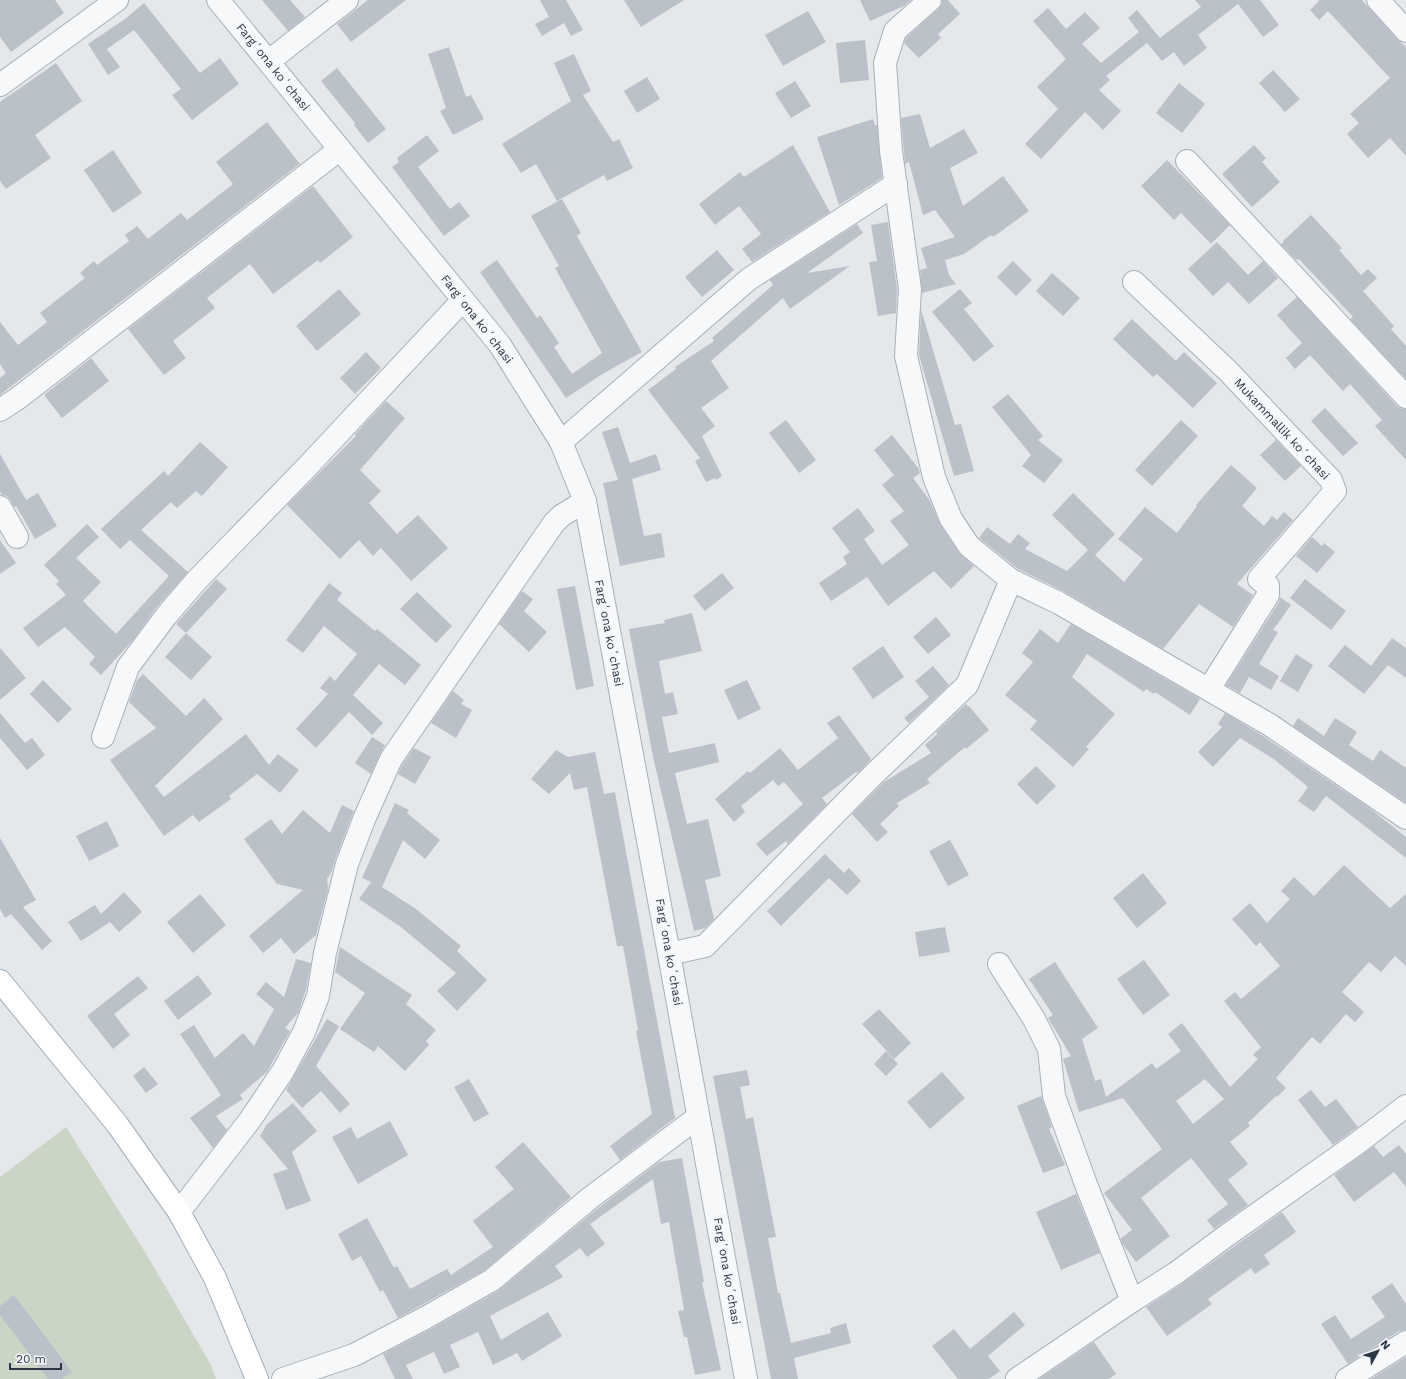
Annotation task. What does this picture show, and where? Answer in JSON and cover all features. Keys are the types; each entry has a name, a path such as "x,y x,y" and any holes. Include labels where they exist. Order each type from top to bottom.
{"main road":[{"path":"0,981 117,1124 179,1212 215,1278 257,1379"}],"street":[{"path":"0,85 117,0"},
{"name":"Fargʻona koʻchasi","path":"218,0 500,345 561,442 585,501 746,1379"},
{"path":"269,61 347,0"},
{"path":"930,0 895,32 885,63 891,151 910,289 906,356 934,477 951,518 969,546 1011,580 1059,603 1270,725 1406,818"},
{"path":"1378,0 1406,31"},
{"path":"0,410 17,399 340,149"},
{"path":"1187,161 1406,397"},
{"path":"561,442 749,279 896,184"},
{"name":"Mukammallik koʻchasi","path":"1134,282 1228,371 1331,480 1335,491 1259,579 1268,586 1268,596 1209,689"},
{"path":"103,737 128,667 166,616 196,581 306,468 463,300"},
{"path":"179,1212 250,1120 283,1071 304,1032 318,996 325,953 347,864 365,817 391,759 554,523 561,516 585,501"},
{"path":"0,507 17,537"},
{"path":"669,954 705,946 871,778 967,685 1011,580"},
{"path":"999,964 1034,1019 1049,1049 1054,1096 1087,1187 1132,1301"},
{"path":"1017,1379 1176,1273 1359,1142 1406,1106"},
{"path":"282,1379 354,1355 425,1318 492,1280 590,1198 698,1117"},
{"path":"1347,1379 1406,1342"}],"green space":[{"path":"66,1127 145,1252 211,1365 216,1379 0,1379 0,1177"}],"building":[{"path":"0,0 55,0 64,13 11,52 0,37"},
{"path":"262,0 290,0 305,17 288,31"},
{"path":"368,0 406,0 351,42 337,24"},
{"path":"540,0 566,0 583,30 571,36 564,23 542,36 535,24 549,17"},
{"path":"624,0 684,0 641,27"},
{"path":"860,0 911,0 904,6 870,21"},
{"path":"942,0 948,0 960,14 938,34 941,38 919,58 904,43 906,38 938,9 942,4"},
{"path":"1195,0 1260,0 1279,25 1263,37 1238,4 1198,35 1207,48 1184,66 1174,52 1162,61 1147,43 1106,76 1110,80 1099,90 1121,111 1103,130 1085,112 1041,159 1025,144 1058,109 1037,87 1066,59 1033,21 1048,8 1066,29 1085,12 1100,28 1082,44 1101,63 1139,32 1128,18 1137,10 1160,38 1201,7"},
{"path":"1318,0 1362,0 1406,47 1406,156 1390,138 1368,158 1347,134 1359,123 1350,114 1390,78 1328,11 1319,20 1310,10 1319,1"},
{"path":"144,3 200,73 220,58 239,84 192,120 172,95 181,89 134,30 107,49 120,67 108,75 88,44 125,19"},
{"path":"808,11 826,42 783,66 765,35"},
{"path":"865,40 869,80 840,83 836,43"},
{"path":"449,47 466,97 471,95 484,119 453,135 440,111 446,108 428,54"},
{"path":"574,54 591,91 583,95 613,142 619,139 633,168 607,181 604,175 557,201 536,164 521,173 502,144 571,101 554,63"},
{"path":"56,63 82,101 35,135 51,158 6,189 0,181 0,102"},
{"path":"337,68 386,129 368,143 354,125 355,123 321,81"},
{"path":"1273,70 1300,99 1285,112 1259,83"},
{"path":"647,77 660,99 637,113 624,91"},
{"path":"795,81 811,106 791,118 775,93"},
{"path":"1179,83 1205,104 1182,133 1156,113"},
{"path":"920,114 930,148 964,129 978,153 950,168 963,206 1003,176 1029,211 993,237 991,235 964,254 945,260 949,275 956,284 922,293 920,270 927,268 921,248 955,237 935,210 923,215 909,162 905,164 901,118"},
{"path":"873,119 875,125 877,125 882,178 839,205 817,137"},
{"path":"267,122 300,164 0,395 0,378 6,373 0,364 0,322 18,345 47,322 40,313 85,278 80,273 94,261 97,265 129,241 125,235 137,226 148,239 181,213 187,220 233,184 216,162"},
{"path":"427,135 439,151 418,167 450,209 459,202 470,216 444,236 392,167 399,162 397,158"},
{"path":"793,145 830,212 752,262 742,249 761,234 739,206 715,225 699,204 740,172 744,177"},
{"path":"1254,145 1266,158 1262,162 1280,182 1252,207 1222,174"},
{"path":"113,150 142,193 113,213 84,170"},
{"path":"1167,160 1230,225 1211,244 1181,213 1174,220 1141,186"},
{"path":"313,186 353,237 320,263 318,260 273,294 250,264 207,298 215,308 173,341 186,358 164,375 128,329"},
{"path":"562,199 581,233 577,236 642,352 604,373 566,398 480,272 497,260 537,318 540,315 559,343 554,347 572,374 602,353 555,268 559,266 531,216"},
{"path":"1311,215 1342,248 1339,250 1361,275 1368,269 1377,278 1363,291 1394,326 1391,329 1406,346 1406,379 1350,319 1353,317 1299,259 1296,260 1281,244"},
{"path":"888,222 897,289 896,313 878,316 869,262 877,261 871,225"},
{"path":"857,224 863,233 807,273 850,266 790,309 783,298 711,361 729,388 701,408 715,426 702,436 722,476 716,480 715,478 706,482 695,461 700,458 648,390 676,369 675,367 714,341 712,338 773,285 770,280"},
{"path":"1217,242 1248,275 1263,261 1278,278 1249,304 1228,282 1213,296 1188,269"},
{"path":"717,250 734,270 702,297 685,277"},
{"path":"1013,261 1032,280 1016,296 997,277"},
{"path":"1052,273 1080,298 1063,316 1036,291"},
{"path":"339,289 361,314 317,351 296,326"},
{"path":"960,289 972,303 964,309 994,346 974,362 932,312"},
{"path":"1297,297 1397,406 1402,409 1406,409 1406,460 1375,426 1382,420 1350,384 1343,391 1310,355 1295,369 1286,358 1302,343 1277,315"},
{"path":"921,309 955,425 961,424 974,471 954,476 919,355"},
{"path":"1132,319 1176,361 1184,352 1217,383 1193,408 1157,374 1153,377 1113,339"},
{"path":"366,352 381,368 355,394 340,378"},
{"path":"91,358 109,381 62,418 44,395"},
{"path":"1008,394 1043,436 1038,440 1063,460 1044,483 1022,466 1031,455 992,407"},
{"path":"386,401 405,418 360,470 381,491 369,503 397,534 418,515 448,548 411,581 381,548 373,556 359,540 340,559 287,505 356,436 355,434"},
{"path":"1325,408 1358,443 1343,456 1311,421"},
{"path":"786,420 816,460 799,473 769,433"},
{"path":"1181,420 1198,436 1152,486 1135,470"},
{"path":"618,427 630,463 656,454 661,470 632,479 644,536 661,533 665,557 620,566 603,483 618,480 602,432"},
{"path":"892,435 919,469 920,473 913,478 930,501 941,526 959,553 974,566 951,589 934,571 888,606 867,577 831,601 819,583 847,564 843,557 850,552 832,528 858,508 875,531 864,539 882,565 909,545 890,521 904,511 882,485 894,475 874,450"},
{"path":"1276,440 1301,466 1285,481 1260,455"},
{"path":"200,442 228,467 202,496 196,491 177,508 171,502 141,530 188,572 156,608 133,640 101,675 89,664 95,657 65,627 38,647 23,628 66,595 56,584 59,581 44,565 87,524 99,537 76,558 101,582 83,601 116,634 169,576 130,540 120,549 101,529 164,471 168,476"},
{"path":"0,454 26,500 38,493 57,526 35,539 16,506 14,507 7,496 2,495 0,491"},
{"path":"1231,465 1257,488 1242,506 1264,526 1272,516 1277,520 1284,512 1293,520 1237,584 1253,595 1233,627 1199,604 1163,649 1065,592 1018,569 979,538 987,527 1010,544 1018,534 1030,543 1025,549 1067,571 1088,550 1052,515 1073,493 1115,534 1095,555 1124,582 1143,559 1118,539 1145,507 1177,533 1197,506 1196,505"},
{"path":"1312,537 1322,546 1324,543 1335,552 1317,573 1296,556"},
{"path":"0,540 16,563 0,574"},
{"path":"722,573 734,588 705,611 693,596"},
{"path":"216,579 227,589 186,633 176,624"},
{"path":"1305,579 1346,611 1331,630 1290,598"},
{"path":"329,583 342,593 337,600 375,631 377,629 421,665 405,685 379,664 353,695 383,723 372,735 349,712 316,748 296,729 328,694 320,688 330,676 335,681 357,654 324,626 303,653 286,640"},
{"path":"575,586 594,686 576,690 557,589"},
{"path":"522,591 533,599 524,611 547,632 529,652 499,624"},
{"path":"417,592 452,626 436,643 400,609"},
{"path":"1280,597 1291,605 1273,630 1278,632 1259,664 1279,676 1271,690 1249,677 1240,693 1226,685 1279,602"},
{"path":"692,613 702,651 659,661 665,694 673,692 678,714 662,717 669,753 715,743 719,762 675,773 687,824 708,819 721,876 705,880 714,919 705,928 694,931 653,757 629,629 665,623 664,620"},
{"path":"936,617 951,635 928,654 913,637"},
{"path":"1071,624 1200,699 1190,715 1155,692 1154,694 1146,689 1144,692 1087,654 1072,677 1115,714 1086,747 1089,749 1073,767 1030,729 1037,721 1005,695 1033,662 1022,653 1040,629 1058,643"},
{"path":"186,633 212,657 191,680 165,657"},
{"path":"1392,638 1406,648 1406,678 1388,665 1364,694 1328,666 1345,645 1371,666"},
{"path":"883,646 904,677 873,699 852,668"},
{"path":"0,648 26,678 0,700"},
{"path":"1296,654 1313,665 1298,692 1280,681"},
{"path":"933,666 949,685 909,723 904,718 929,697 915,681"},
{"path":"143,674 186,716 204,698 223,719 155,786 164,797 246,734 269,765 278,754 299,770 280,793 257,774 229,796 231,799 199,822 193,815 164,836 110,760 156,728 129,702 137,680"},
{"path":"43,680 72,709 58,723 30,694"},
{"path":"747,680 761,709 738,720 724,690"},
{"path":"453,691 464,700 461,704 472,710 456,738 431,723"},
{"path":"966,704 989,730 966,749 965,747 927,779 930,783 897,803 899,806 880,824 888,832 877,842 852,814 884,782 931,753 925,745 937,734 936,732"},
{"path":"0,713 25,743 32,738 45,755 27,770 0,738"},
{"path":"1225,713 1263,736 1368,807 1406,837 1406,858 1326,796 1314,812 1298,801 1308,787 1275,760 1240,738 1213,767 1198,752 1222,727 1218,724"},
{"path":"839,715 871,759 860,771 856,772 822,798 827,804 788,844 786,841 767,856 756,844 803,804 784,782 778,786 773,780 741,806 745,812 734,822 715,799 748,771 750,773 780,748 798,770 838,738 827,723"},
{"path":"1298,718 1324,736 1335,718 1357,732 1349,745 1373,761 1380,750 1406,768 1406,803 1293,726"},
{"path":"372,737 385,745 371,774 355,763"},
{"path":"414,748 431,757 415,784 398,774 402,765"},
{"path":"556,750 568,757 595,752 604,794 615,792 675,1118 620,1160 610,1146 652,1114 636,1031 638,1030 623,946 617,946 587,787 574,790 570,773 549,794 531,779"},
{"path":"1036,766 1056,786 1037,805 1017,784"},
{"path":"395,803 409,810 407,813 440,840 425,859 403,840 382,887 416,909 461,946 457,951 487,980 457,1011 437,991 456,973 401,927 359,899 371,882 362,878"},
{"path":"342,805 354,811 332,871 328,878 327,877 328,889 316,935 294,954 281,938 263,953 249,936 303,890 277,884 244,839 271,819 282,834 303,810 330,833"},
{"path":"107,821 119,846 89,861 76,836"},
{"path":"0,838 36,900 23,907 52,941 42,950 11,914 5,918 0,909"},
{"path":"950,840 969,875 948,886 929,851"},
{"path":"825,854 844,873 849,868 861,881 847,895 829,878 781,926 767,911"},
{"path":"1344,865 1390,908 1406,894 1406,966 1395,956 1381,972 1369,962 1342,992 1364,1012 1355,1022 1346,1014 1320,1044 1312,1037 1276,1078 1286,1088 1248,1123 1250,1126 1230,1142 1248,1164 1228,1180 1248,1205 1214,1229 1207,1220 1228,1204 1191,1158 1141,1198 1170,1236 1136,1262 1122,1243 1121,1238 1132,1230 1104,1193 1162,1149 1123,1098 1079,1112 1063,1059 1071,1056 1048,1018 1053,1015 1029,979 1055,962 1098,1028 1082,1039 1095,1081 1101,1079 1106,1097 1152,1063 1156,1069 1181,1051 1168,1034 1182,1023 1230,1087 1258,1059 1253,1055 1261,1047 1224,1001 1235,992 1241,999 1280,966 1260,942 1256,946 1232,919 1250,903 1267,923 1290,899 1281,891 1294,877 1314,896","holes":["1205,1079 1224,1099 1193,1124 1176,1101"]},
{"path":"1143,873 1167,903 1137,928 1113,898"},
{"path":"124,892 142,912 119,932 110,922 81,941 68,922 95,905 101,914"},
{"path":"200,894 226,925 193,953 167,922"},
{"path":"945,927 950,952 919,957 915,932"},
{"path":"340,947 412,995 406,1004 436,1030 426,1041 429,1045 405,1071 378,1046 374,1052 340,1029 365,993 335,972"},
{"path":"296,959 311,963 306,990 298,1013 285,1028 290,1031 267,1072 240,1095 243,1099 216,1116 227,1130 213,1148 190,1118 221,1095 180,1034 194,1025 215,1058 243,1033 254,1046 274,1009 256,994 266,982 284,997"},
{"path":"1144,960 1170,995 1143,1015 1117,979"},
{"path":"198,975 212,994 178,1020 164,1001"},
{"path":"138,976 148,988 114,1014 130,1035 113,1049 87,1016"},
{"path":"879,1009 911,1043 894,1059 862,1024"},
{"path":"327,1019 339,1026 316,1066 350,1104 340,1113 321,1091 302,1108 286,1090"},
{"path":"886,1051 898,1064 886,1076 874,1064"},
{"path":"144,1067 158,1084 146,1093 133,1076"},
{"path":"747,1070 750,1085 740,1087 746,1119 753,1117 776,1237 768,1238 778,1293 780,1293 791,1343 831,1333 830,1328 846,1323 851,1343 794,1358 798,1379 771,1379 713,1076"},
{"path":"942,1072 965,1098 930,1129 907,1102"},
{"path":"469,1079 489,1114 474,1122 454,1087"},
{"path":"1311,1090 1325,1107 1336,1099 1358,1127 1333,1145 1298,1100"},
{"path":"1041,1096 1052,1127 1049,1129 1065,1165 1043,1173 1017,1106"},
{"path":"293,1103 317,1131 292,1152 311,1201 286,1210 273,1174 288,1169 260,1136 267,1124"},
{"path":"390,1121 408,1155 358,1184 332,1137 351,1127 357,1139"},
{"path":"523,1142 571,1197 485,1270 398,1318 383,1290 380,1292 361,1256 352,1261 338,1234 367,1218 394,1268 397,1266 410,1289 447,1269 451,1275 493,1247 473,1221 514,1189 495,1167"},
{"path":"1399,1145 1406,1154 1406,1187 1394,1172 1354,1202 1334,1175 1374,1146 1383,1157"},
{"path":"682,1158 704,1282 702,1282 721,1370 695,1375 687,1337 684,1337 678,1311 684,1310 669,1222 661,1224 653,1179 590,1224 605,1244 587,1257 580,1248 555,1266 563,1277 490,1316 501,1340 548,1312 562,1336 522,1361 517,1353 493,1365 478,1332 450,1345 460,1367 444,1374 434,1352 406,1365 413,1379 395,1379 383,1354 498,1291 598,1208 659,1162"},
{"path":"1076,1194 1100,1253 1061,1270 1036,1212"},
{"path":"1282,1212 1296,1232 1264,1255 1270,1264 1255,1274 1251,1268 1208,1299 1212,1304 1167,1336 1146,1307 1183,1283"},
{"path":"1392,1283 1406,1304 1406,1330 1399,1331 1348,1364 1321,1324 1335,1315 1351,1339 1385,1317 1371,1297"},
{"path":"14,1295 72,1372 62,1379 48,1379 0,1315 0,1306"},
{"path":"1014,1312 1025,1325 988,1356 1000,1371 989,1379 958,1379 932,1346 954,1329 970,1349"},
{"path":"1094,1342 1116,1374 1109,1379 1039,1379"},
{"path":"1406,1357 1406,1379 1371,1379"}]}
